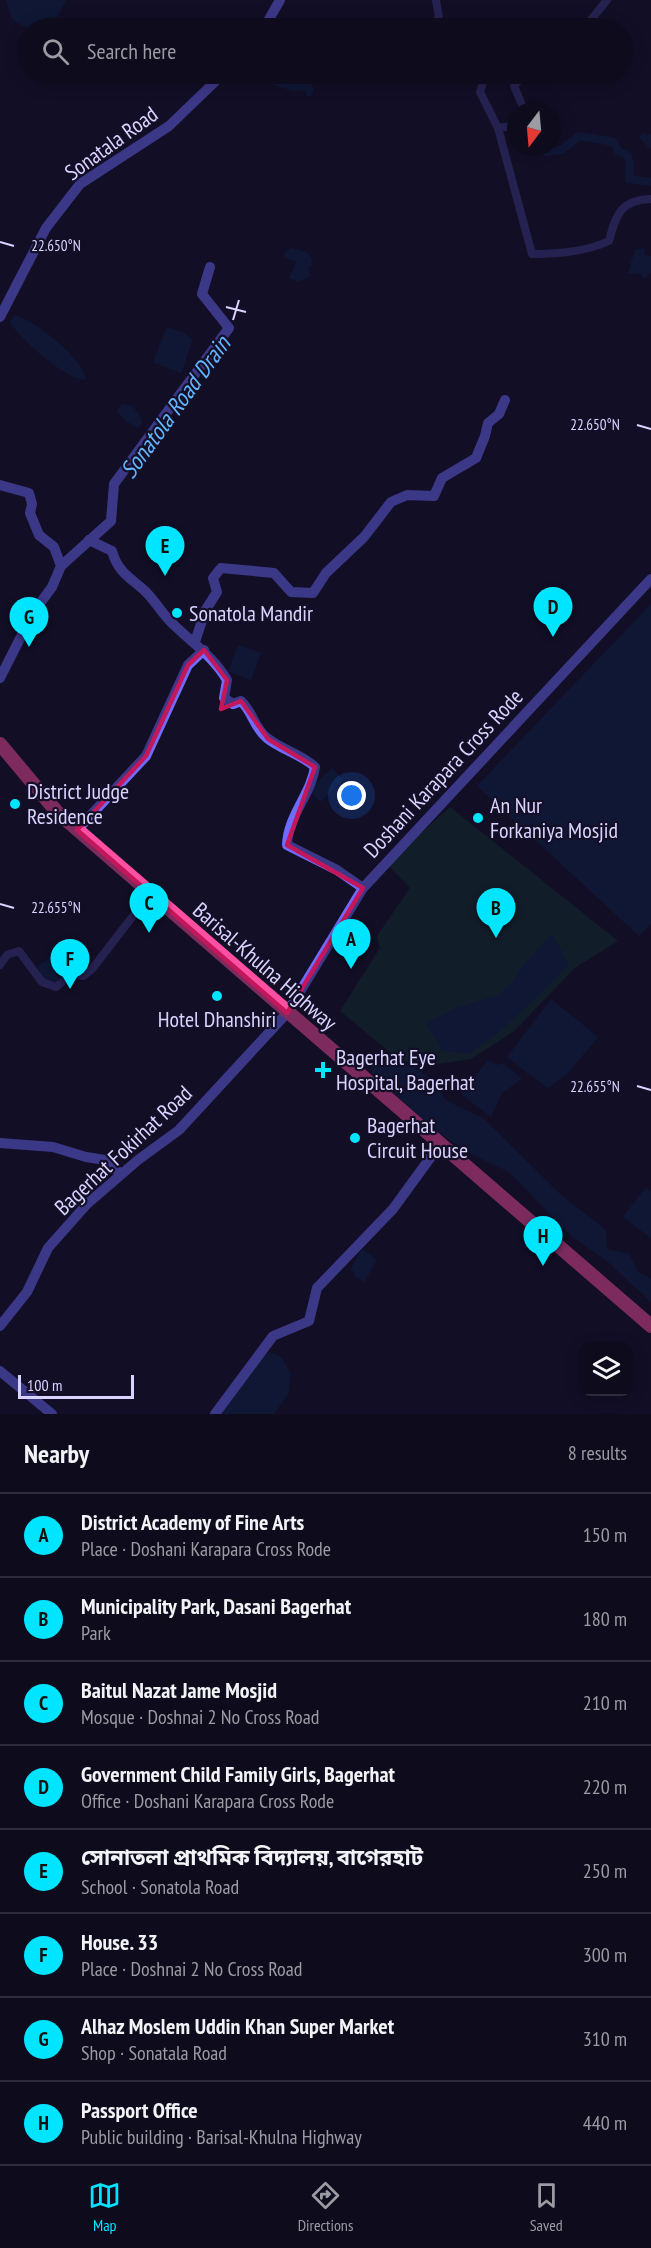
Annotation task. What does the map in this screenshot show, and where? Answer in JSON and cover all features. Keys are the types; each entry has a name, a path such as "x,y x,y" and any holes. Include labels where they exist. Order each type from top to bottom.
{"highway":[{"name":"Barisal-Khulna Highway","path":"0,744 57,813 651,1326"}],"street":[{"path":"270,18 280,0"},
{"path":"436,0 439,18"},
{"path":"592,18 607,0"},
{"name":"Sonatala Road","path":"0,317 46,228 80,184 169,126 213,84"},
{"path":"483,84 480,92 498,128 532,254 555,254 596,247 609,241 621,209 634,200 651,199"},
{"path":"516,84 514,86 521,102"},
{"path":"498,128 507,127"},
{"path":"0,678 33,613 52,587 61,566 111,521 114,484 229,328 202,294 210,267"},
{"path":"195,642 205,611 217,592 213,578 221,568 274,573 291,592 314,593 326,573 364,537 391,502 407,495 434,496 442,478 476,458 486,436 488,423 499,414 505,399"},
{"path":"0,484 29,493 32,504 30,513 39,535 54,547 61,566"},
{"path":"89,540 112,551 116,566 129,580 146,592 171,623 204,650 219,666 227,680 224,698 233,704 241,701 253,713 254,724 268,738 306,759 315,767 314,781 300,801 287,833 287,845 337,870 363,888"},
{"name":"Doshani Karapara Cross Rode","path":"286,1013 363,888 651,579"},
{"path":"77,830 146,756 188,665 204,650"},
{"path":"0,965 7,955 19,951 42,982 48,985 56,987 72,974 83,976 92,969 150,894"},
{"name":"Bagerhat Fokirhat Road","path":"0,1326 27,1292 48,1248 87,1204 121,1174 179,1130 286,1013"},
{"path":"0,1143 53,1147 105,1160 121,1174"},
{"path":"215,1414 273,1336 309,1321 317,1288 393,1209 441,1143"},
{"path":"0,1371 52,1414"}],"highlighted area":[{"path":"204,650 227,680 221,709 241,701 268,739 315,767 287,845 363,888 287,1013 77,830 146,756 188,665"}],"green space":[{"path":"450,807 618,941 576,967 513,1032 471,1059 417,1067 390,1052 340,1011 380,948 377,936 410,888 387,864"}],"water":[{"path":"6,0 66,0 56,18 18,18 18,23 12,19"},
{"path":"271,84 312,84 314,90 311,96 307,96 305,90 293,91"},
{"path":"291,248 306,252 312,259 311,266 308,267 311,276 298,282 289,278 296,262 284,257 284,253"},
{"path":"645,248 644,254 651,256 651,272 645,279 640,274 628,273 635,250"},
{"path":"14,315 45,331 76,361 86,379 78,379 68,374 33,348 10,322"},
{"path":"170,328 185,333 192,340 180,373 153,362 166,329"},
{"path":"122,404 133,407 140,415 142,423 138,428 126,421 117,411"},
{"path":"651,604 651,924 639,936 477,786"},
{"path":"238,645 261,653 251,680 228,671"},
{"path":"332,768 343,780 320,802 309,790"},
{"path":"552,934 569,964 521,1012 468,1054 442,1051 426,1023 458,1007 498,995 513,981 522,967"},
{"path":"54,954 59,962 70,963 71,967 54,985 45,981 38,967"},
{"path":"551,999 598,1037 567,1074 548,1088 507,1057"},
{"path":"378,1052 392,1054 420,1071 435,1081 445,1100 484,1119 561,1195 606,1230 607,1249 629,1254 639,1273 651,1278 651,1302 607,1261 570,1235 509,1172 471,1154 438,1132 373,1075 369,1063"},
{"path":"488,1060 497,1065 503,1063 522,1079 502,1093 491,1117 461,1094"},
{"path":"646,1187 651,1191 651,1238 623,1217"},
{"path":"362,1249 377,1260 364,1282 355,1276 351,1268"},
{"path":"273,1353 282,1358 291,1374 288,1394 274,1414 221,1414 264,1354"}],"waterway":[{"path":"561,150 579,136 614,142 618,151 628,156 629,179 651,182"},
{"path":"651,139 644,137 651,144"}],"place":[{"name":"সোনাতলা প্রাথমিক বিদ্যালয়, বাগেরহাট","path":"165,576"},
{"name":"Sonatola Mandir","path":"177,613"},
{"name":"Government Child Family Girls, Bagerhat","path":"553,637"},
{"name":"Alhaz Moslem Uddin Khan Super Market","path":"29,647"},
{"name":"District Judge Residence","path":"15,804"},
{"name":"An Nur Forkaniya Mosjid","path":"478,818"},
{"name":"Baitul Nazat Jame Mosjid","path":"149,933"},
{"name":"Municipality Park, Dasani Bagerhat","path":"496,938"},
{"name":"District Academy of Fine Arts","path":"351,969"},
{"name":"House. 33","path":"70,989"},
{"name":"Hotel Dhanshiri","path":"217,996"},
{"name":"Bagerhat Eye Hospital, Bagerhat","path":"323,1070"},
{"name":"Bagerhat Circuit House","path":"355,1138"},
{"name":"Passport Office","path":"543,1266"}],"water label":[{"name":"Sonatola Road Drain","path":"175,407"}]}
